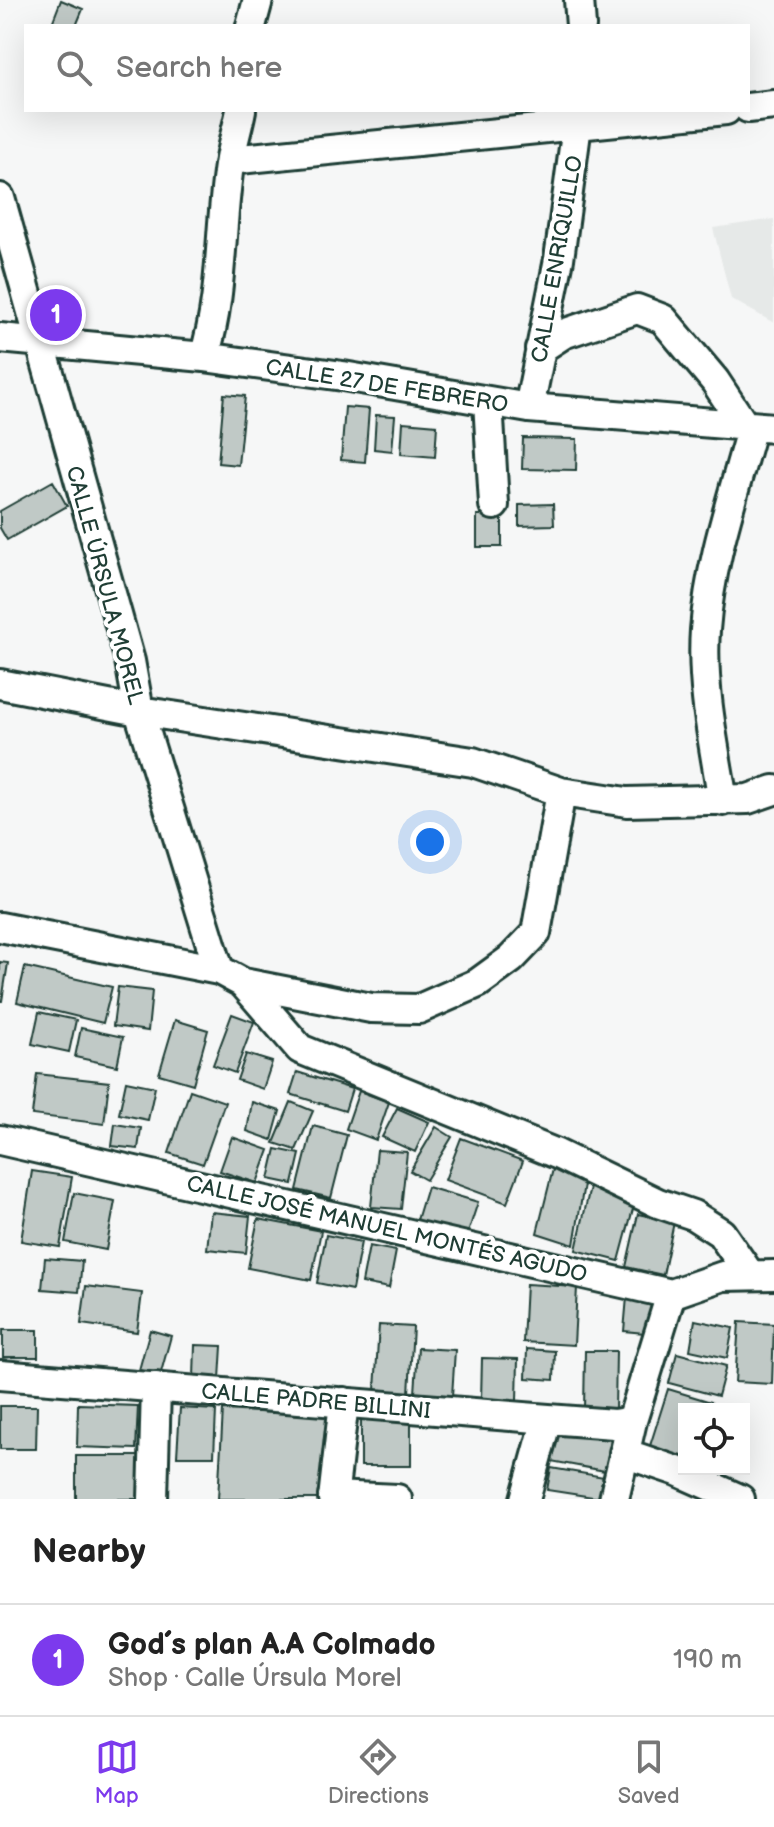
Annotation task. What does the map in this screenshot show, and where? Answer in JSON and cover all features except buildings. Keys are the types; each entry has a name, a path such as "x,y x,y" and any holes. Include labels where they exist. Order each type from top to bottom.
{"street":[{"path":"252,24 258,0"},
{"path":"579,0 581,24"},
{"path":"750,108 774,105"},
{"path":"204,357 210,336 222,248 230,160 241,112"},
{"path":"230,160 579,118 689,112"},
{"name":"CALLE ENRIQUILLO","path":"529,408 559,259 579,118"},
{"name":"CALLE ÚRSULA MOREL","path":"0,198 130,661 139,711 231,977"},
{"path":"540,349 563,334 637,309 663,319 757,427 713,571 705,632 707,697 723,801"},
{"name":"CALLE 27 DE FEBRERO","path":"0,338 204,357 343,376 529,408 757,427"},
{"path":"488,401 494,505"},
{"path":"0,684 139,711 473,762 561,792 627,802 748,799 774,790"},
{"path":"0,927 371,1008 419,1009 478,983 511,959 536,933 561,792"},
{"path":"231,977 300,1049 557,1154 658,1203 693,1215 721,1233 762,1275"},
{"name":"CALLE JOSÉ MANUEL MONTÉS AGUDO","path":"0,1140 671,1294"},
{"path":"614,1499 632,1421 671,1294 723,1276 762,1275"},
{"name":"CALLE PADRE BILLINI","path":"0,1375 614,1424 632,1421"},
{"path":"153,1499 156,1387"},
{"path":"344,1402 333,1498 397,1499"},
{"path":"525,1499 547,1419"},
{"path":"624,1453 677,1471 740,1499"}],"shaded area":[{"path":"774,219 774,323 731,299 713,228"}],"place":[{"name":"God´s plan A.A Colmado","path":"56,315"}]}
